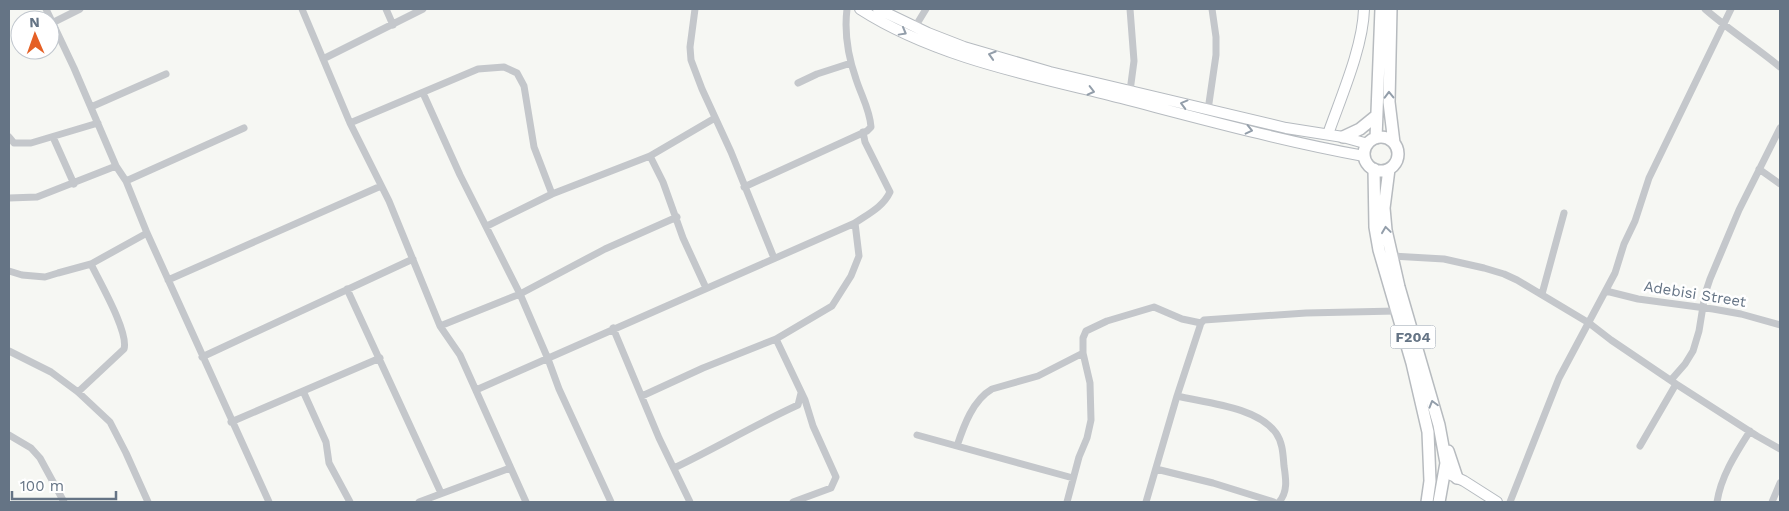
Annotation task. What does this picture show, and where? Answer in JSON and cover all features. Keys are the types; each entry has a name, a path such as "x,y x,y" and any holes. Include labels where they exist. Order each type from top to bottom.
{"main road":[{"path":"860,9 910,36 968,58 1307,145 1364,156"},
{"path":"878,9 915,27 964,46 1050,72 1286,128 1372,141 1386,138 1394,143"},
{"path":"1328,134 1358,44 1364,21 1364,9"},
{"path":"1364,156 1372,141 1376,116 1381,9"},
{"name":"F204","path":"1390,9 1389,102 1394,143 1398,154 1394,165 1389,169 1385,218 1387,239 1392,256 1390,272 1396,311 1412,363 1428,432 1430,471 1427,502"},
{"path":"1343,137 1360,129 1376,116"},
{"path":"1364,156 1369,166 1374,169 1384,171 1389,169"},
{"name":"F204","path":"1374,169 1375,226 1440,429 1446,463 1439,502"},
{"path":"1440,429 1461,479 1497,502"},
{"path":"1444,477 1453,484 1461,479"}],"street":[{"path":"60,19 80,9"},
{"path":"302,9 350,123 381,186 440,326 460,355 526,502"},
{"path":"386,9 393,25"},
{"path":"323,59 422,9"},
{"path":"695,9 690,47 691,60 774,258"},
{"path":"744,187 871,128 870,118 851,63 846,38 847,9"},
{"path":"915,27 926,9"},
{"path":"1130,9 1134,61 1130,91"},
{"path":"1208,110 1216,55 1216,37 1212,9"},
{"path":"1705,9 1780,67"},
{"path":"1510,502 1559,378 1615,273 1649,178 1722,24 1731,9"},
{"path":"60,40 116,166 126,181 202,357 269,502"},
{"path":"798,83 817,74 851,63"},
{"path":"350,123 478,69 504,67 517,73 524,86 534,147 552,194"},
{"path":"91,107 166,74"},
{"path":"423,93 460,175 520,294 559,389 611,502"},
{"path":"487,226 552,194 650,156 715,118"},
{"path":"9,137 14,143 31,143 98,123"},
{"path":"126,181 244,128"},
{"path":"1640,446 1693,351 1699,331 1702,306 1710,279 1739,210 1780,128"},
{"path":"476,390 854,222 882,205 890,192 863,132"},
{"path":"53,137 74,184"},
{"path":"650,156 663,182 683,238 706,288"},
{"path":"9,198 37,197 116,166"},
{"path":"1759,170 1780,184"},
{"path":"168,280 381,186"},
{"path":"1542,294 1564,212"},
{"path":"440,326 520,294 605,249 677,218"},
{"path":"642,396 776,338 832,306 850,276 859,256 854,222"},
{"path":"9,271 22,275 45,277 91,264 147,233"},
{"path":"1392,256 1435,258 1504,274 1542,294 1589,323 1674,382 1780,449"},
{"path":"202,357 413,260"},
{"path":"78,392 124,349 125,344 123,330 91,264"},
{"path":"347,289 440,493"},
{"name":"Adebisi Street","path":"1606,291 1638,299 1702,306 1780,325"},
{"path":"1066,502 1087,438 1090,420 1090,384 1083,338 1086,331 1107,321 1154,308 1201,324"},
{"path":"1146,502 1177,396 1204,320 1296,314 1396,311"},
{"path":"614,328 659,438 690,502"},
{"path":"776,338 801,392 813,426 836,477 831,488 793,502"},
{"path":"9,351 52,372 78,392 110,422 148,502"},
{"path":"957,446 965,422 986,392 1038,376 1084,353"},
{"path":"231,422 380,358"},
{"path":"303,391 326,442 329,463 350,502"},
{"path":"674,468 798,406 801,392"},
{"path":"1177,396 1246,413 1262,420 1276,433 1283,450 1286,482 1283,497 1278,502"},
{"path":"1717,502 1718,492 1731,462 1750,431"},
{"path":"9,435 36,453 64,502"},
{"path":"917,435 1073,478"},
{"path":"419,502 510,468"},
{"path":"1156,469 1213,483 1274,502"},
{"path":"1430,471 1444,477"},
{"path":"1772,502 1780,483"}]}
